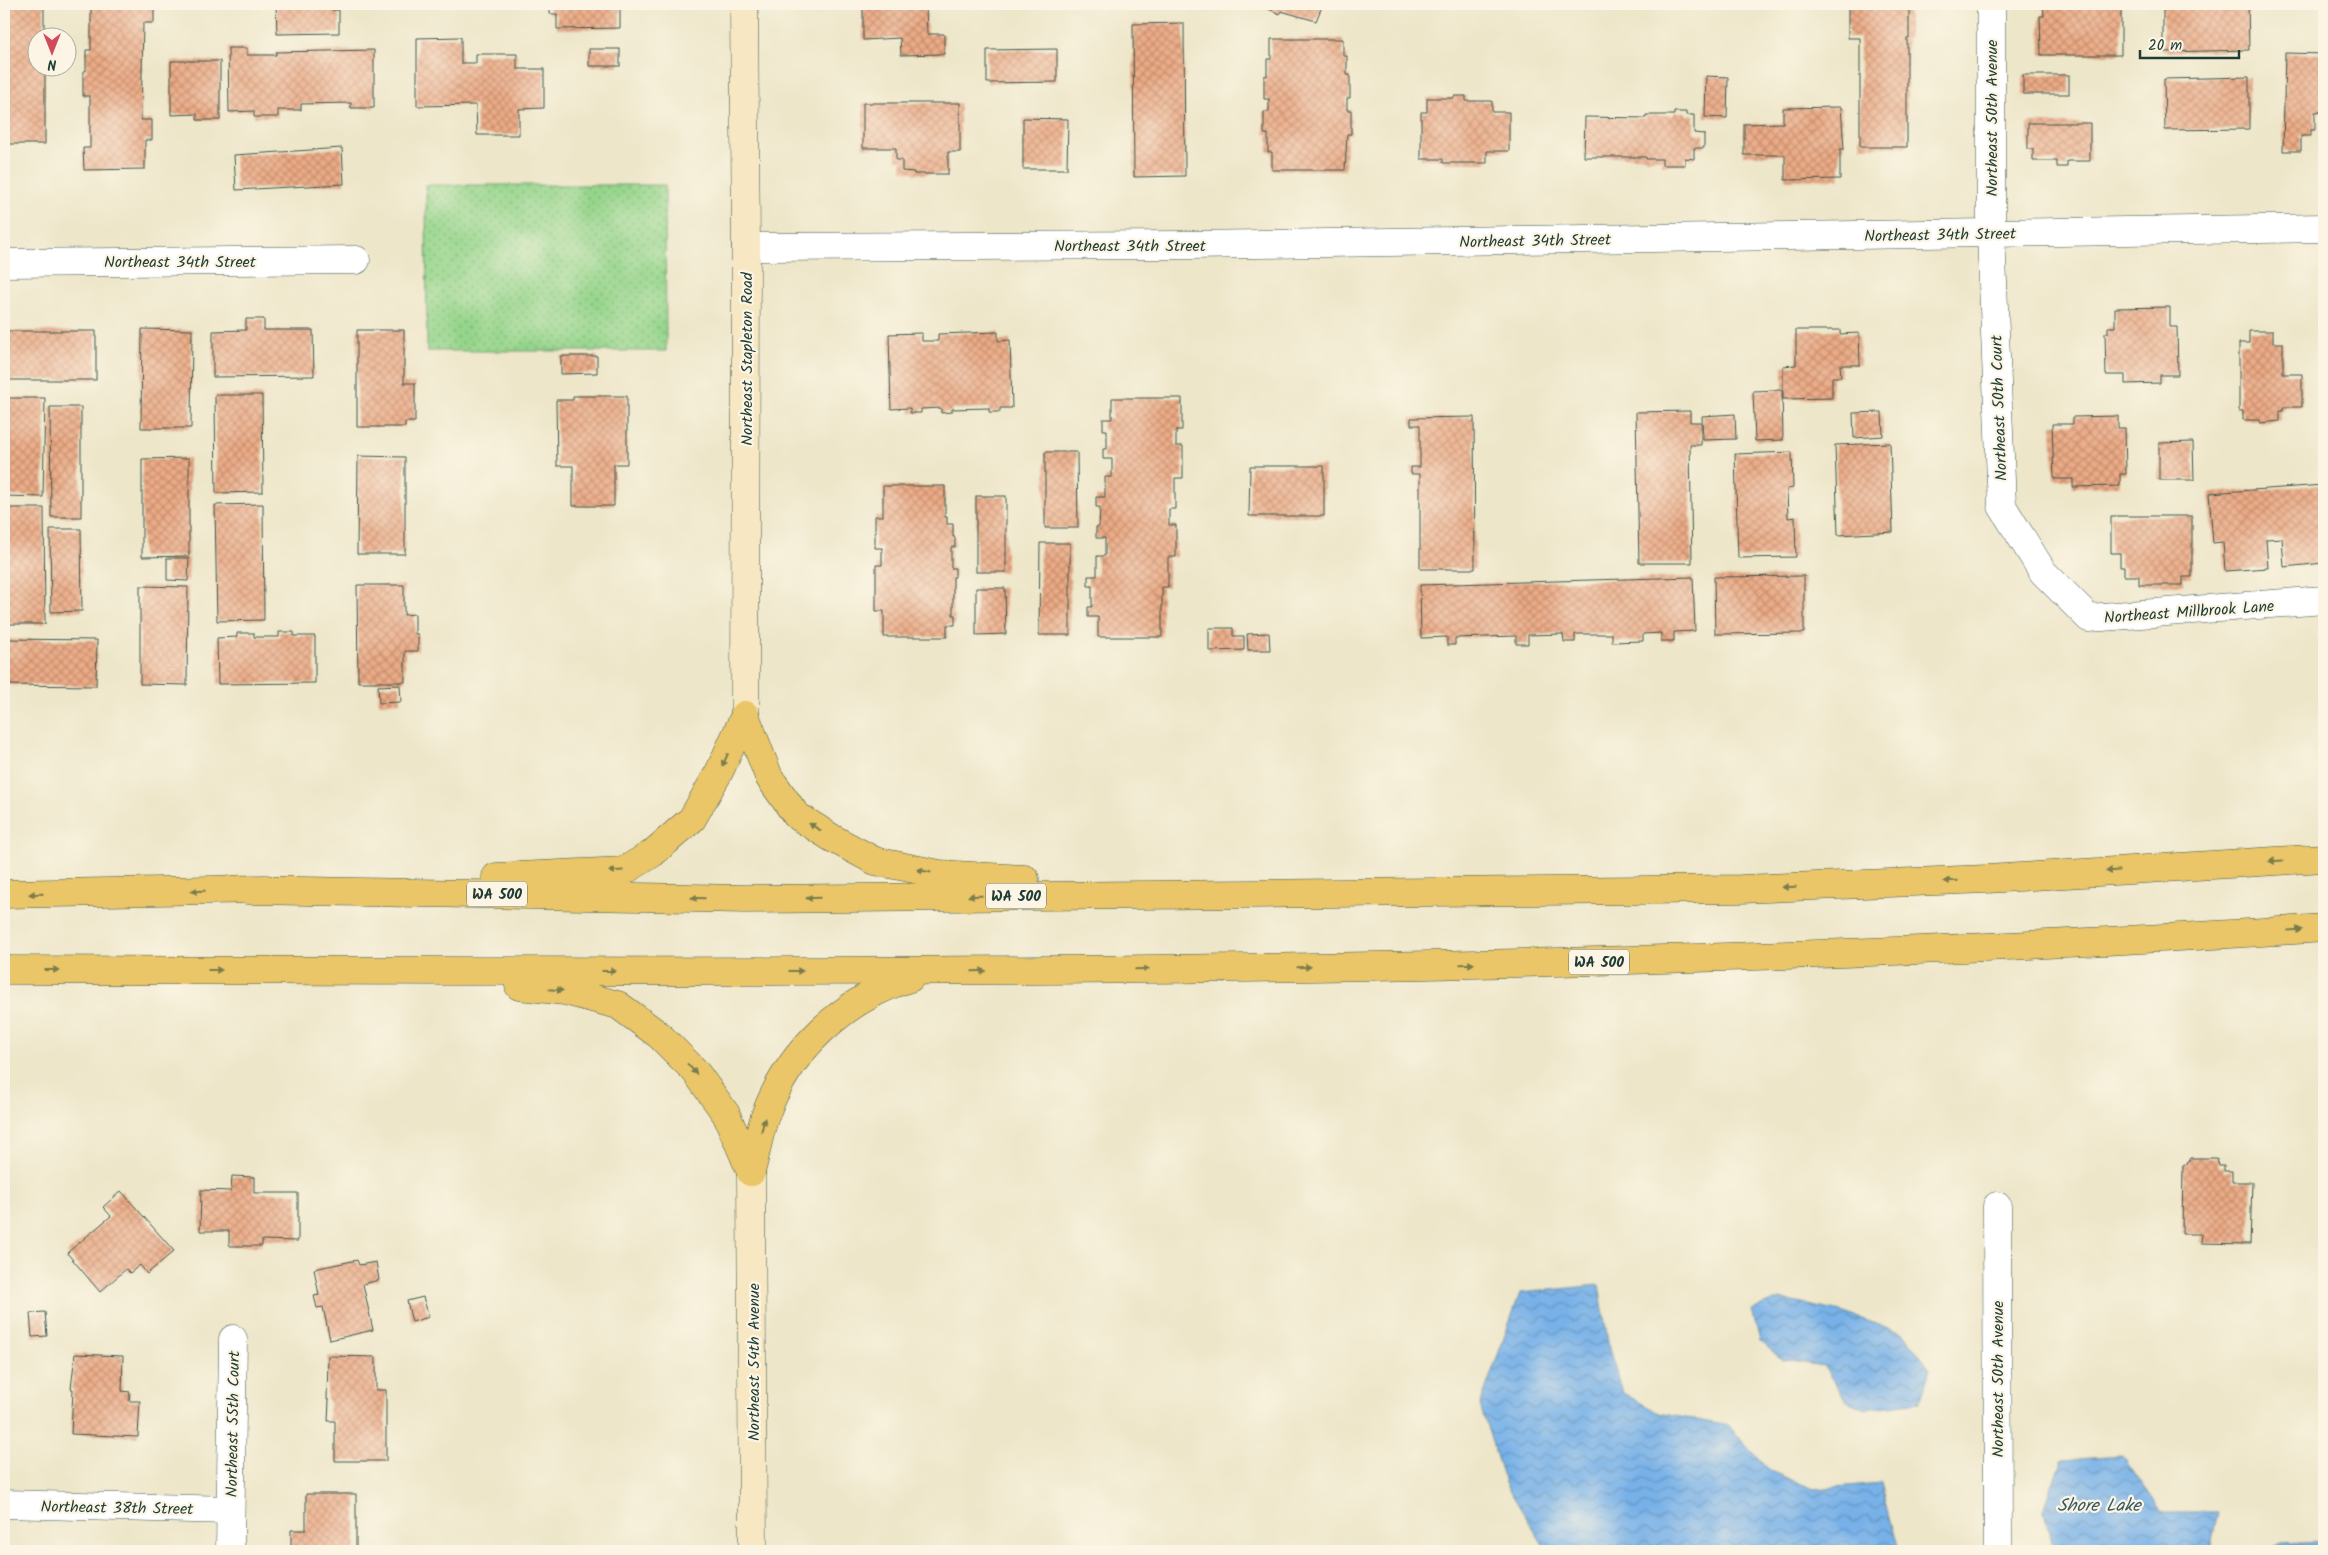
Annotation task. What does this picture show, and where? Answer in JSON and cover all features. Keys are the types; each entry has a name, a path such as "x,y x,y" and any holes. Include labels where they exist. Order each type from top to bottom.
{"highway":[{"path":"247,890 624,871 653,853 692,819 719,772 745,715"},
{"path":"745,715 769,777 796,815 832,838 876,860 939,874 1286,893"},
{"name":"WA 500","path":"4,894 247,890 746,898 1742,889 1987,879 2324,858"},
{"name":"WA 500","path":"4,970 931,971 1597,962 2018,946 2324,928"},
{"path":"263,970 478,982 565,990 618,1005 659,1035 696,1072 726,1114 752,1172"},
{"path":"752,1172 765,1117 780,1081 803,1049 838,1014 860,1000 884,986 931,971"}],"street":[{"name":"Northeast Stapleton Road","path":"744,4 746,247 745,715"},
{"name":"Northeast 50th Avenue","path":"1991,4 1991,233"},
{"name":"Northeast 34th Street","path":"746,247 1189,245 2324,228"},
{"name":"Northeast 50th Court","path":"1991,233 2002,506 2043,572"},
{"name":"Northeast 34th Street","path":"4,263 356,260"},
{"name":"Northeast Millbrook Lane","path":"2043,572 2089,618 2324,600"},
{"name":"Northeast 54th Avenue","path":"752,1172 753,1551"},
{"name":"Northeast 50th Avenue","path":"1997,1206 1998,1551"},
{"name":"Northeast 55th Court","path":"230,1551 234,1339"},
{"name":"Northeast 38th Street","path":"4,1504 230,1510"}],"green space":[{"path":"426,185 665,185 666,351 427,351"}],"water":[{"path":"1599,1285 1609,1349 1623,1393 1659,1413 1729,1426 1770,1471 1814,1489 1881,1483 1899,1551 1547,1551 1505,1483 1480,1405 1520,1293"},
{"path":"1779,1299 1841,1312 1903,1333 1930,1369 1920,1402 1866,1409 1845,1400 1824,1366 1783,1360 1760,1341 1752,1310"},
{"name":"Shore Lake","path":"2123,1456 2162,1512 2218,1512 2210,1551 2053,1551 2044,1510 2061,1460"},
{"path":"2324,1541 2324,1551 2265,1551 2282,1543"}],"building":[{"path":"8,4 44,4 44,28 28,28 28,78 45,78 45,144 8,144"},
{"path":"91,4 154,5 154,23 143,23 141,120 152,120 152,140 145,140 145,169 84,170 83,148 90,148 90,96 83,96 83,71 86,71 86,50 91,50"},
{"path":"276,4 332,4 332,10 339,10 339,33 277,34"},
{"path":"550,4 620,4 620,28 557,29 557,14 550,14"},
{"path":"863,4 896,4 896,7 899,7 899,4 926,6 927,34 944,34 944,54 901,55 900,38 863,40"},
{"path":"1258,4 1323,4 1316,21 1281,11 1280,14"},
{"path":"1735,4 1767,4 1767,6 1736,8"},
{"path":"1848,4 1909,4 1909,38 1907,38 1907,147 1860,147 1860,38 1848,38"},
{"path":"2043,4 2121,4 2121,55 2041,55 2040,16 2044,16"},
{"path":"2163,4 2248,4 2249,50 2163,52"},
{"path":"1184,23 1185,176 1134,177 1133,24"},
{"path":"461,37 461,63 476,63 476,54 517,54 517,69 544,69 544,108 519,109 519,135 477,135 476,105 417,106 417,38"},
{"path":"1271,39 1343,39 1343,56 1347,56 1347,75 1350,75 1350,98 1347,98 1347,110 1351,110 1351,134 1347,134 1345,170 1272,170 1272,152 1268,152 1268,134 1264,134 1264,112 1269,112 1269,99 1264,99 1264,76 1267,76 1267,59 1271,59"},
{"path":"228,48 247,48 247,55 276,55 276,52 374,50 374,108 351,108 351,103 301,104 301,110 278,110 278,117 254,117 254,111 229,112"},
{"path":"589,49 620,49 620,66 589,66"},
{"path":"1057,49 1057,82 987,83 987,50"},
{"path":"2285,53 2324,54 2324,112 2315,112 2315,130 2311,130 2311,136 2301,136 2301,151 2283,151"},
{"path":"171,61 220,61 220,120 197,120 197,114 171,115"},
{"path":"2023,75 2069,75 2069,94 2023,94"},
{"path":"1706,76 1728,77 1727,118 1705,117"},
{"path":"2249,77 2249,129 2165,130 2164,79"},
{"path":"1454,96 1466,96 1466,101 1492,101 1492,112 1509,112 1509,151 1487,151 1487,163 1443,163 1443,159 1421,159 1421,112 1427,112 1427,98 1454,98"},
{"path":"863,103 960,103 960,152 948,152 948,174 914,174 914,172 902,171 902,160 896,160 896,148 863,148"},
{"path":"1841,107 1844,149 1840,149 1840,179 1785,180 1785,155 1744,155 1744,124 1783,123 1783,108"},
{"path":"1674,112 1686,112 1686,115 1694,115 1694,133 1704,134 1704,148 1694,148 1694,159 1685,158 1685,165 1662,165 1662,159 1646,159 1646,157 1584,157 1585,117 1646,118 1646,115 1674,115"},
{"path":"1023,118 1068,119 1067,169 1023,169"},
{"path":"2028,123 2090,123 2090,161 2067,161 2067,167 2057,167 2057,161 2033,161 2033,149 2028,149"},
{"path":"342,148 344,184 236,190 234,155"},
{"path":"2170,307 2170,327 2177,327 2178,375 2160,375 2160,383 2125,384 2125,375 2106,375 2105,333 2108,333 2108,327 2115,327 2115,308"},
{"path":"246,319 264,319 264,330 313,330 314,376 213,377 213,331 246,330"},
{"path":"142,329 192,330 191,428 141,428"},
{"path":"357,330 404,330 404,383 415,383 415,422 405,422 405,427 357,427"},
{"path":"1796,330 1840,330 1840,334 1859,333 1860,365 1840,365 1841,377 1832,377 1832,398 1783,399 1783,366 1796,365"},
{"path":"4,331 96,331 96,380 4,380"},
{"path":"2249,331 2273,331 2273,343 2283,343 2283,374 2302,374 2302,407 2283,407 2283,411 2280,411 2280,421 2260,423 2260,420 2243,420 2243,411 2239,411 2239,343 2249,343"},
{"path":"998,332 998,341 1010,340 1012,408 1000,408 1000,412 989,412 989,408 952,409 952,412 941,413 941,408 921,409 921,413 910,413 910,408 891,409 889,334 922,333 922,341 938,341 938,334"},
{"path":"561,356 597,356 597,373 561,374"},
{"path":"1782,390 1783,440 1755,441 1753,391"},
{"path":"215,395 262,395 263,492 216,493"},
{"path":"573,396 627,396 627,464 614,464 614,506 573,506 573,466 557,466 556,400 573,400"},
{"path":"4,398 45,398 43,497 4,496"},
{"path":"1112,398 1182,398 1182,430 1176,430 1176,446 1183,446 1183,478 1175,478 1175,509 1169,509 1169,525 1176,525 1176,557 1168,557 1168,587 1162,587 1162,637 1098,637 1098,617 1088,617 1088,607 1092,607 1092,586 1088,586 1088,576 1097,576 1097,556 1105,556 1105,538 1096,538 1096,527 1099,527 1100,507 1096,507 1096,497 1105,497 1105,477 1112,477 1112,459 1103,459 1103,449 1107,449 1107,430 1103,430 1103,419 1112,419"},
{"path":"50,407 81,407 81,517 51,517"},
{"path":"1690,411 1690,422 1701,422 1701,445 1690,445 1692,563 1639,563 1636,412"},
{"path":"1882,412 1883,436 1854,438 1853,413"},
{"path":"1735,414 1736,439 1703,440 1702,416"},
{"path":"2118,416 2118,428 2125,428 2126,474 2120,474 2120,486 2073,487 2073,479 2054,479 2052,424 2073,424 2073,417"},
{"path":"1474,417 1475,569 1420,569 1420,474 1411,474 1411,467 1420,467 1420,425 1411,425 1411,418"},
{"path":"2193,442 2194,480 2159,480 2159,443"},
{"path":"1890,443 1893,532 1838,535 1835,445"},
{"path":"1045,452 1077,452 1078,528 1045,528"},
{"path":"1792,452 1793,488 1787,489 1788,518 1795,517 1796,557 1738,558 1735,454"},
{"path":"358,456 405,457 405,554 357,554"},
{"path":"189,458 189,556 142,557 142,459"},
{"path":"1250,466 1324,466 1324,516 1249,516"},
{"path":"2324,485 2324,563 2284,567 2282,538 2266,539 2268,568 2225,571 2223,542 2213,543 2209,493"},
{"path":"883,486 945,486 945,517 947,517 947,524 953,524 953,537 955,537 955,547 951,547 951,568 955,568 955,577 953,577 953,615 955,615 955,625 947,625 947,637 884,637 884,611 876,611 876,565 882,565 882,548 875,548 875,516 883,516"},
{"path":"976,496 1006,496 1006,572 976,572"},
{"path":"263,504 264,620 217,621 215,505"},
{"path":"4,508 44,508 45,624 4,624"},
{"path":"2111,516 2192,516 2192,577 2183,577 2183,585 2139,585 2139,576 2124,576 2124,567 2120,567 2120,553 2111,553"},
{"path":"50,529 81,529 82,611 51,612"},
{"path":"1040,543 1070,543 1070,635 1039,635"},
{"path":"167,558 189,558 188,581 167,580"},
{"path":"1804,576 1804,633 1715,634 1714,577"},
{"path":"1693,577 1695,631 1674,632 1674,641 1661,641 1661,633 1643,634 1643,641 1612,642 1612,634 1575,634 1575,642 1564,642 1563,634 1528,635 1528,644 1516,644 1516,636 1455,638 1455,645 1447,645 1447,637 1421,638 1420,585"},
{"path":"357,585 404,585 404,615 415,614 415,634 418,634 418,651 405,651 405,682 358,682"},
{"path":"140,586 188,587 187,685 140,684"},
{"path":"976,588 1005,588 1006,634 976,635"},
{"path":"1209,628 1233,628 1233,636 1244,636 1244,650 1209,651"},
{"path":"279,632 294,632 294,636 315,636 315,683 218,684 217,638 237,637 237,633 254,633 254,637 279,637"},
{"path":"1269,633 1270,650 1248,650 1247,634"},
{"path":"4,639 97,640 96,686 4,685"},
{"path":"400,685 401,702 379,703 378,686"},
{"path":"2190,1158 2217,1158 2219,1166 2224,1166 2224,1171 2232,1171 2232,1182 2252,1182 2250,1244 2201,1243 2202,1234 2182,1234 2183,1165 2186,1165"},
{"path":"232,1176 254,1177 254,1193 298,1193 298,1241 262,1240 262,1246 229,1246 229,1231 200,1231 201,1190 231,1191"},
{"path":"121,1191 174,1251 147,1274 140,1265 130,1273 126,1269 100,1292 67,1253 111,1216 103,1207"},
{"path":"357,1260 359,1265 376,1262 379,1280 363,1284 373,1330 330,1340 323,1307 317,1308 314,1296 319,1295 314,1269"},
{"path":"423,1297 429,1317 412,1322 407,1301"},
{"path":"45,1312 47,1336 32,1337 30,1313"},
{"path":"75,1354 123,1356 122,1391 130,1392 129,1401 140,1401 138,1437 71,1434 73,1389 71,1389"},
{"path":"328,1356 376,1357 376,1390 386,1390 386,1461 335,1461 335,1421 328,1421"},
{"path":"306,1494 356,1494 356,1551 291,1551 291,1530 306,1530"}]}
